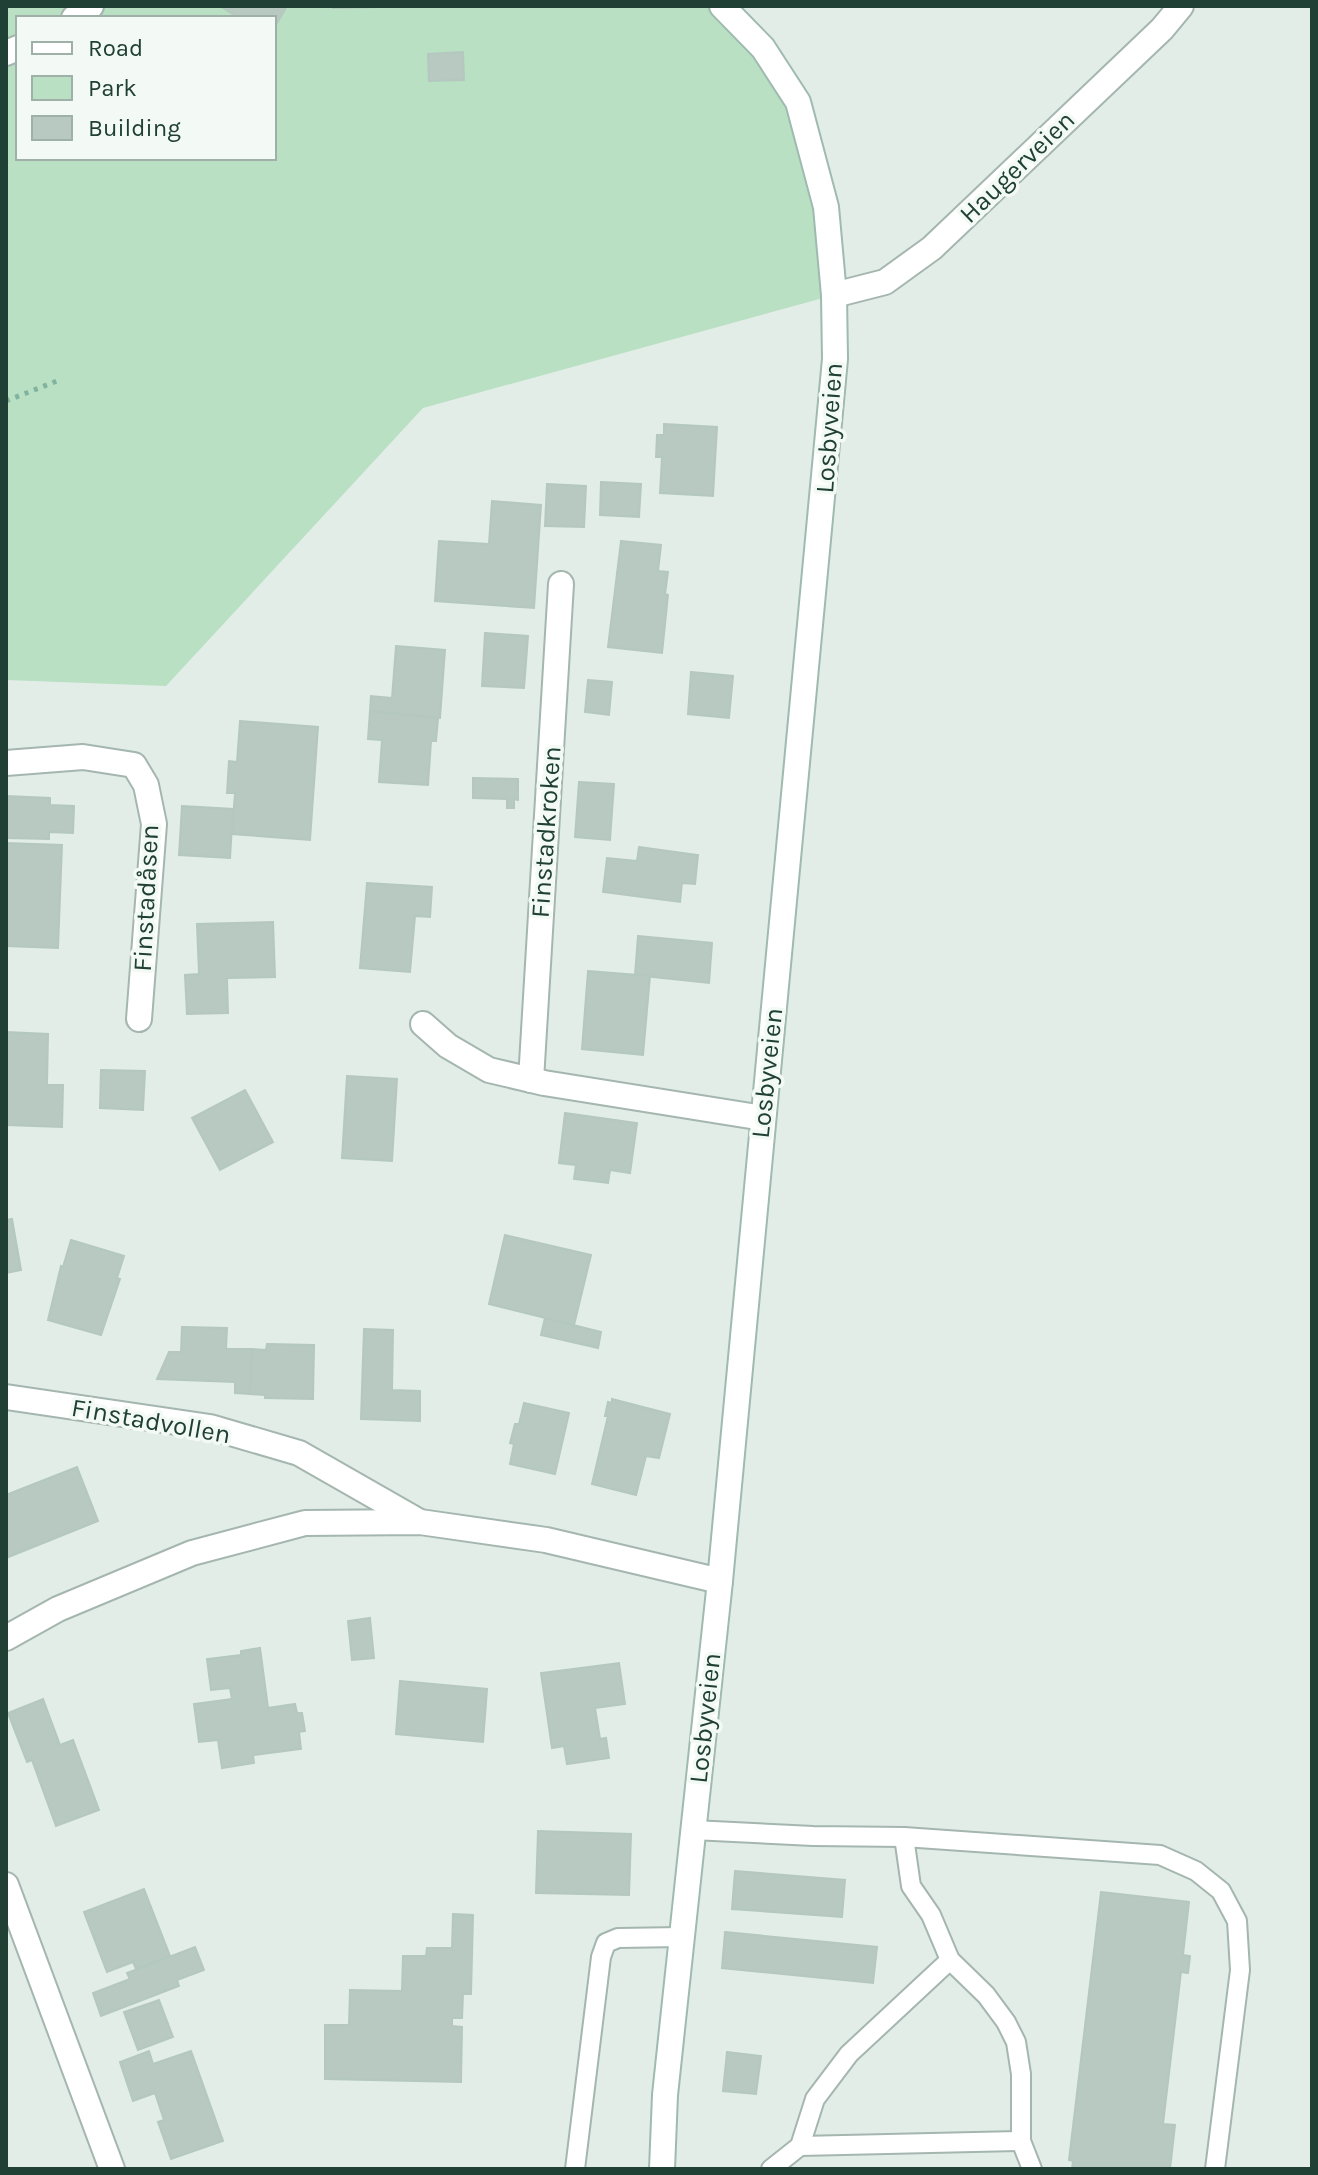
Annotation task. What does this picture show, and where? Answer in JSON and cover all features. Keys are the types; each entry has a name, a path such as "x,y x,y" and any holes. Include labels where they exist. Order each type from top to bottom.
{"street":[{"name":"Losbyveien","path":"662,2169 665,2095 720,1581 835,359 834,295 826,207 798,102 763,48 722,6"},
{"name":"Haugerveien","path":"834,295 885,282 932,248 1162,29 1181,6"},
{"name":"Finstadkroken","path":"531,1080 561,584"},
{"name":"Finstadåsen","path":"6,763 83,757 134,765 146,785 154,824 139,1019"},
{"path":"423,1024 448,1046 489,1070 531,1080 763,1118"},
{"name":"Finstadvollen","path":"6,1397 210,1427 299,1453 420,1522"},
{"name":"Finstadvollen","path":"6,1638 58,1609 192,1553 305,1523 420,1522 546,1540 720,1581"},
{"path":"6,1885 112,2169"}],"lane":[{"path":"693,1830 904,1837 1160,1855 1196,1871 1221,1891 1237,1921 1240,1970 1215,2169"},
{"path":"904,1837 911,1886 931,1915 950,1960 986,1995 1016,2042 1021,2074 1021,2141 1032,2169"},
{"path":"575,2169 601,1957 606,1943 618,1938 682,1937"},
{"path":"771,2169 800,2146 815,2099 834,2073 878,2026 950,1960"},
{"path":"800,2146 1021,2141"}],"path":[{"path":"6,401 57,381"}],"green space":[{"path":"6,6 738,6 802,114 834,295 423,408 166,686 6,680"}],"building":[{"path":"220,6 287,6 276,25 276,16 236,16"},
{"path":"333,6 426,6 333,8"},
{"path":"463,52 464,80 429,81 428,54"},
{"path":"664,424 717,427 713,496 660,493 662,457 656,457 657,435 664,435"},
{"path":"601,482 641,484 639,517 600,515"},
{"path":"547,484 586,486 584,527 545,526"},
{"path":"492,501 541,505 534,608 435,601 439,541 489,544"},
{"path":"621,541 661,545 658,571 668,572 662,653 608,647"},
{"path":"485,633 528,636 524,688 482,686"},
{"path":"396,646 445,650 440,718 370,711 371,696 392,698"},
{"path":"691,672 733,676 729,718 688,714"},
{"path":"588,680 612,682 609,715 585,712"},
{"path":"370,711 438,718 436,741 431,741 428,785 379,782 382,740 368,739"},
{"path":"240,721 318,727 310,840 232,834 235,793 227,793 229,761 237,762"},
{"path":"473,778 518,779 518,800 514,799 514,808 507,808 507,799 473,798"},
{"path":"579,782 614,784 610,840 575,837"},
{"path":"6,796 50,798 50,805 74,806 73,833 49,832 49,839 6,838"},
{"path":"182,806 233,809 230,858 179,855"},
{"path":"6,843 62,845 58,948 6,946"},
{"path":"639,847 698,855 695,884 682,883 680,902 603,892 607,858 637,861"},
{"path":"367,883 432,887 430,917 415,916 410,972 360,968"},
{"path":"273,922 275,977 227,978 228,1013 187,1014 185,975 199,974 197,924"},
{"path":"638,936 712,943 709,983 635,975"},
{"path":"588,971 650,976 643,1055 582,1049"},
{"path":"6,1032 48,1034 47,1085 63,1085 62,1127 6,1125"},
{"path":"101,1070 145,1071 143,1110 100,1108"},
{"path":"347,1076 397,1079 392,1161 342,1158"},
{"path":"245,1090 273,1142 220,1170 192,1118"},
{"path":"565,1113 637,1123 630,1173 610,1170 608,1183 574,1179 576,1165 559,1163"},
{"path":"12,1219 21,1270 6,1273 6,1220"},
{"path":"505,1235 591,1255 574,1325 489,1304"},
{"path":"71,1240 124,1256 117,1278 120,1279 101,1335 48,1320 61,1266"},
{"path":"545,1318 601,1332 598,1348 541,1335"},
{"path":"182,1327 227,1328 226,1349 252,1349 250,1394 235,1393 235,1382 157,1379 169,1352 181,1352"},
{"path":"364,1329 393,1330 392,1390 420,1391 420,1421 361,1419"},
{"path":"267,1344 314,1345 313,1399 265,1398 265,1395 250,1394 252,1349 266,1350"},
{"path":"612,1399 670,1414 659,1458 646,1456 636,1495 592,1484 608,1416 605,1416 608,1402 612,1403"},
{"path":"524,1403 569,1413 555,1474 510,1464 514,1444 510,1443"},
{"path":"77,1467 98,1521 6,1558 6,1495"},
{"path":"370,1618 374,1658 352,1660 348,1621"},
{"path":"260,1648 268,1708 295,1704 297,1713 302,1713 305,1731 299,1732 301,1749 253,1755 254,1763 222,1768 218,1740 199,1742 194,1704 232,1699 230,1688 211,1690 207,1659 241,1655 241,1651"},
{"path":"619,1663 625,1704 595,1708 600,1739 606,1738 609,1758 567,1764 564,1746 552,1748 541,1673"},
{"path":"400,1681 487,1689 483,1742 396,1734"},
{"path":"43,1699 60,1745 73,1740 99,1810 56,1826 32,1760 27,1762 8,1713"},
{"path":"538,1831 631,1834 629,1895 536,1893"},
{"path":"735,1871 845,1880 842,1917 732,1909"},
{"path":"144,1889 170,1956 136,1969 133,1962 107,1972 84,1912"},
{"path":"1101,1892 1189,1902 1183,1955 1190,1956 1188,1973 1181,1972 1163,2124 1175,2125 1170,2169 1072,2169 1073,2161 1069,2160"},
{"path":"453,1914 473,1915 471,1994 463,1994 462,2018 452,2018 452,2026 462,2027 461,2082 325,2079 325,2025 349,2025 350,1990 402,1991 403,1956 426,1956 427,1948 452,1948"},
{"path":"725,1932 877,1947 873,1983 722,1968"},
{"path":"195,1947 204,1970 177,1980 179,1986 101,2016 93,1993 130,1979 127,1973"},
{"path":"159,2000 173,2037 138,2050 124,2012"},
{"path":"149,2051 153,2064 191,2051 223,2141 171,2159 158,2122 164,2120 155,2093 133,2101 120,2062"},
{"path":"727,2052 761,2056 756,2094 723,2091"}]}
